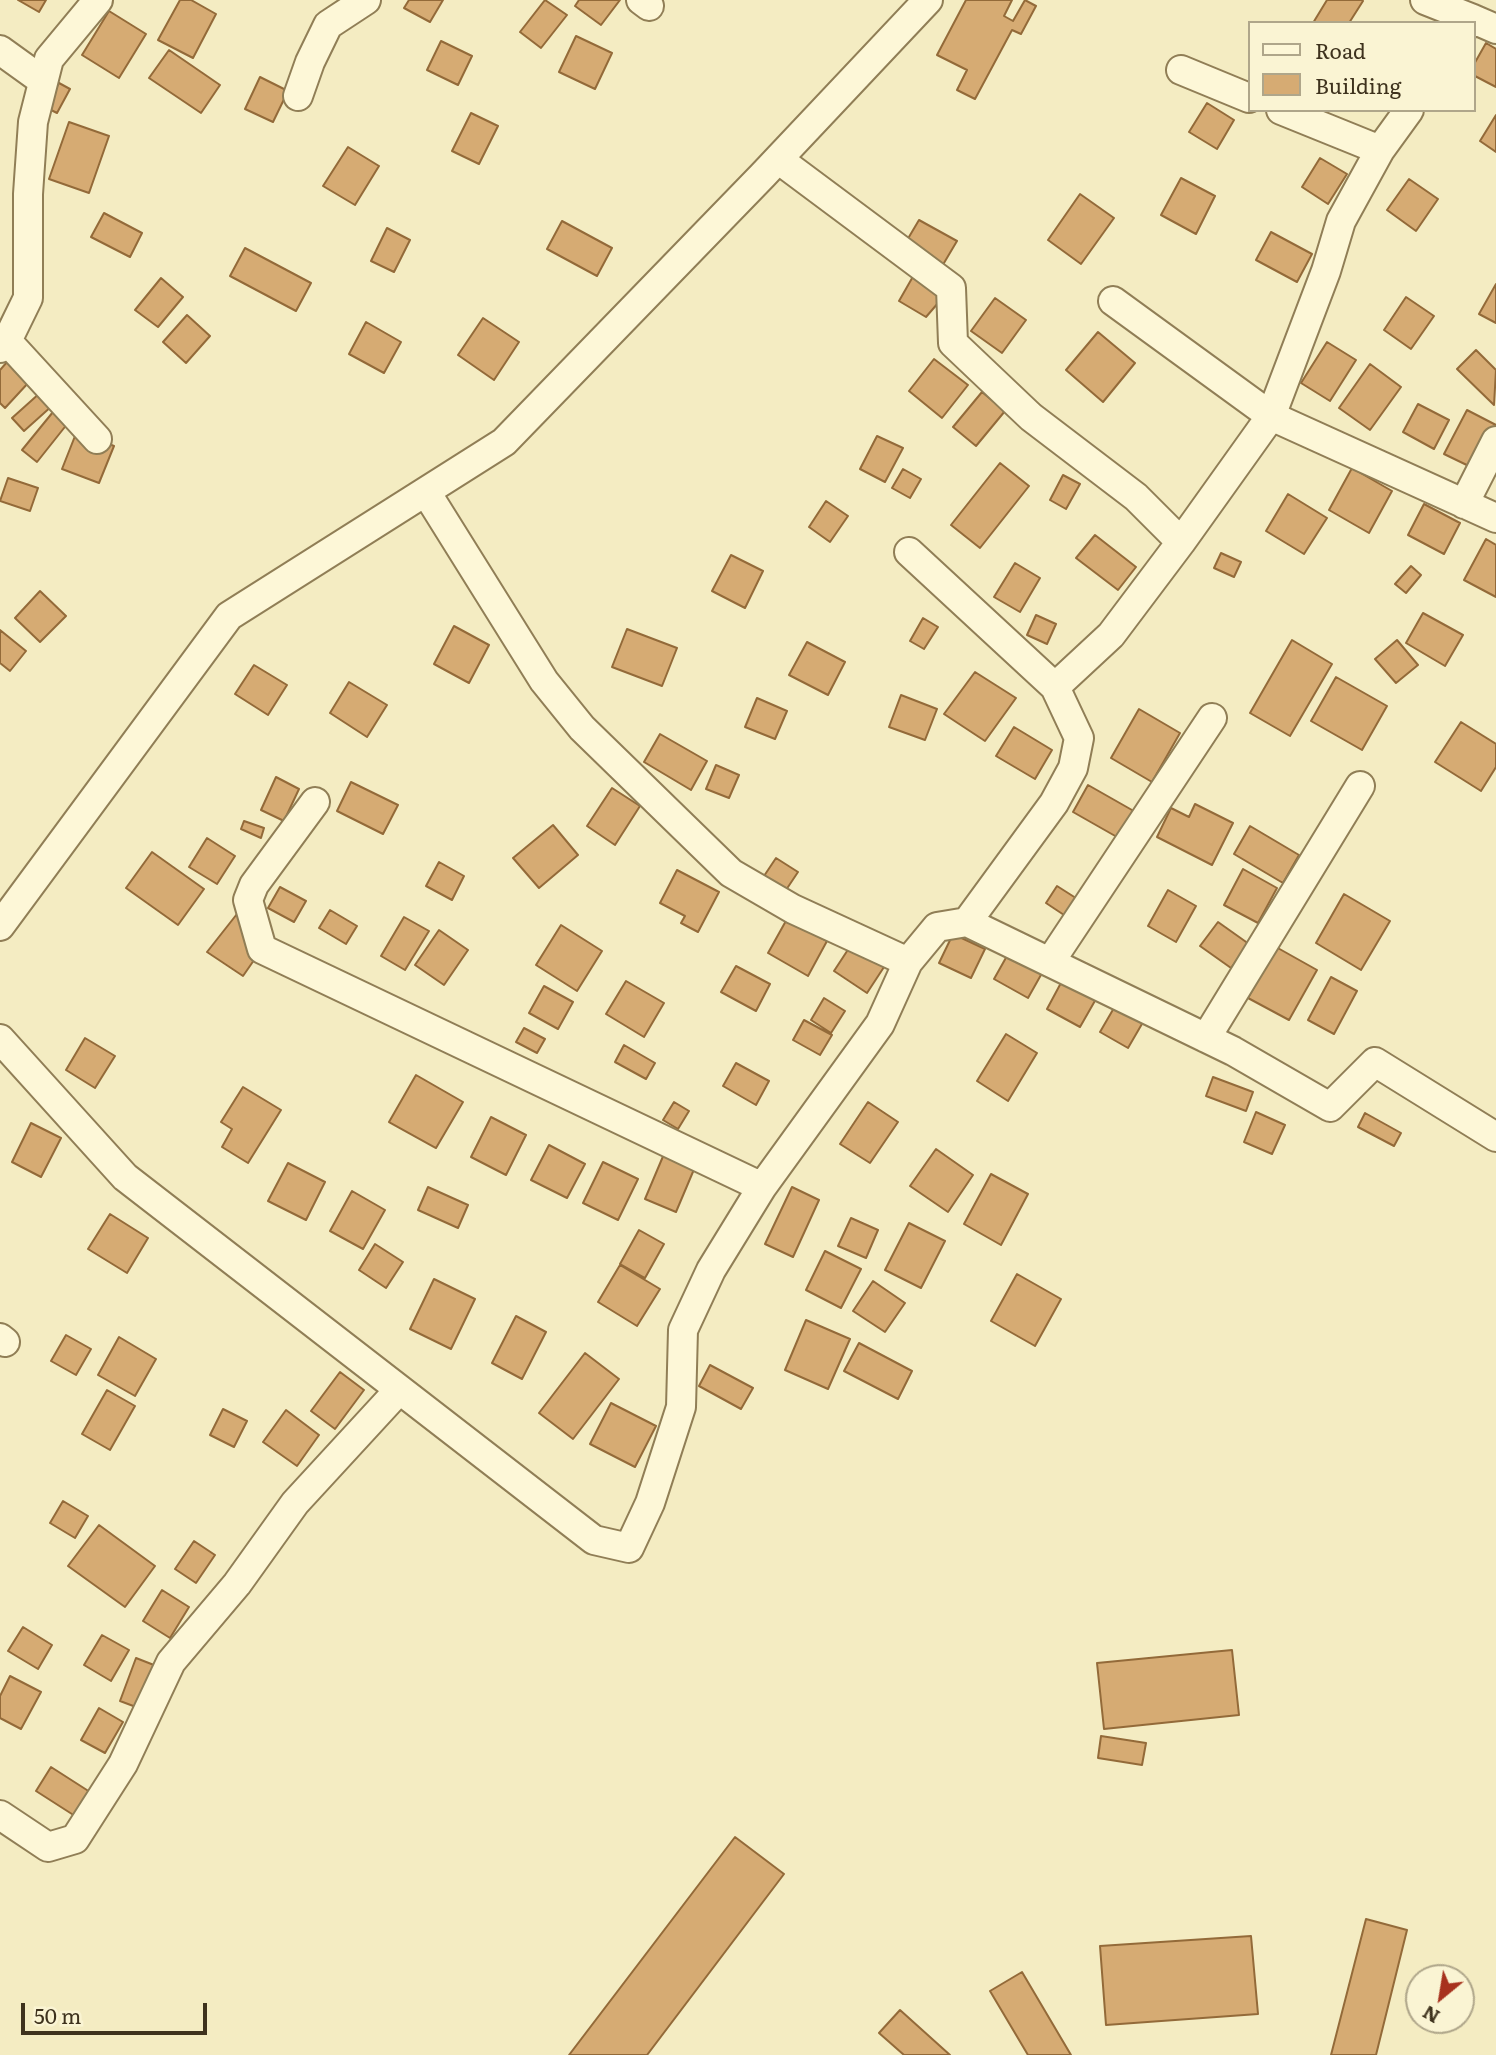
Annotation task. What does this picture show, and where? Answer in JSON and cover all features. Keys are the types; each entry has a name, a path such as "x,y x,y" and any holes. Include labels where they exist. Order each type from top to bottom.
{"street":[{"path":"97,0 49,59 43,81 33,122 27,194 29,298 3,345 97,439"},
{"path":"298,96 310,62 328,25 366,0"},
{"path":"0,926 229,616 504,442 928,0"},
{"path":"1424,0 1473,21"},
{"path":"0,50 43,81"},
{"path":"1181,70 1248,98"},
{"path":"1286,112 1380,150"},
{"path":"1055,687 1111,635 1271,416 1326,271 1341,221 1380,150 1408,112"},
{"path":"778,159 951,288 953,342 1031,417 1136,496 1181,542"},
{"path":"1113,301 1271,416 1496,518"},
{"path":"1464,504 1496,441"},
{"path":"426,492 544,681 582,727 731,873 793,909 908,962"},
{"path":"909,551 1055,687 1079,738 1073,768 1054,803 967,922"},
{"path":"1050,962 1212,718"},
{"path":"1206,1038 1360,786"},
{"path":"315,802 254,885 248,900 262,949 762,1187"},
{"path":"0,1038 125,1177 594,1540 629,1548 650,1503 681,1407 684,1330 711,1269 762,1187 880,1024 908,962 937,927 967,922 1233,1051 1330,1107 1374,1062 1496,1138"},
{"path":"0,1815 48,1847 75,1839 123,1764 171,1662 237,1584 295,1503 399,1390"}],"building":[{"path":"18,0 46,0 39,12"},
{"path":"180,0 191,0 216,14 193,58 158,40"},
{"path":"409,0 443,0 430,22 404,8"},
{"path":"545,0 567,15 541,48 520,32"},
{"path":"579,0 620,0 601,25 575,6"},
{"path":"966,0 1012,0 1004,16 1013,21 1025,0 1036,6 1021,34 1012,30 975,99 957,90 967,70 937,55"},
{"path":"1327,0 1363,1 1350,21 1314,21"},
{"path":"109,11 146,34 119,78 82,55"},
{"path":"576,36 612,53 595,89 559,72"},
{"path":"441,41 472,56 458,85 427,70"},
{"path":"1486,43 1496,49 1496,87 1475,76 1475,62"},
{"path":"169,50 220,85 201,113 149,78"},
{"path":"260,77 288,91 273,122 245,109"},
{"path":"59,83 70,89 57,113 45,107"},
{"path":"1207,103 1234,120 1217,149 1189,132"},
{"path":"471,113 498,126 479,164 452,151"},
{"path":"1496,115 1496,152 1480,141"},
{"path":"69,122 109,136 89,193 49,179"},
{"path":"348,147 379,166 355,205 323,186"},
{"path":"1320,158 1347,174 1328,204 1302,187"},
{"path":"1181,178 1215,196 1196,234 1161,215"},
{"path":"1409,179 1438,199 1416,231 1387,210"},
{"path":"1080,194 1114,218 1081,264 1048,240"},
{"path":"104,213 142,233 130,257 91,237"},
{"path":"919,220 957,241 941,268 903,247"},
{"path":"562,221 612,248 597,276 547,249"},
{"path":"387,228 410,240 394,272 371,261"},
{"path":"1271,232 1312,254 1297,282 1256,260"},
{"path":"245,248 311,283 296,311 230,276"},
{"path":"915,273 951,288 926,317 899,301"},
{"path":"161,278 183,297 158,327 135,310"},
{"path":"1496,284 1496,323 1479,314"},
{"path":"1406,297 1434,316 1411,349 1384,330"},
{"path":"995,298 1026,320 1002,353 971,331"},
{"path":"187,315 210,336 186,363 163,342"},
{"path":"483,318 519,342 494,380 458,355"},
{"path":"366,322 401,342 384,373 349,354"},
{"path":"1098,332 1135,363 1103,402 1066,370"},
{"path":"1327,342 1356,360 1330,401 1301,383"},
{"path":"1476,350 1496,370 1494,405 1457,369"},
{"path":"934,359 968,385 942,418 909,391"},
{"path":"7,362 29,382 5,408 0,403 0,370"},
{"path":"1370,364 1401,387 1370,430 1339,408"},
{"path":"41,392 53,405 24,431 12,418"},
{"path":"982,392 1005,411 976,446 953,427"},
{"path":"1418,404 1449,420 1434,449 1403,432"},
{"path":"1467,410 1496,425 1475,469 1444,454"},
{"path":"53,412 68,423 37,462 22,450"},
{"path":"77,431 114,446 99,483 62,469"},
{"path":"877,436 903,448 885,482 860,469"},
{"path":"1000,463 1029,486 980,548 951,525"},
{"path":"1352,468 1392,491 1369,533 1329,510"},
{"path":"903,469 921,479 910,498 892,488"},
{"path":"1063,475 1080,484 1066,509 1050,500"},
{"path":"8,478 38,488 30,511 0,501"},
{"path":"1288,494 1327,518 1304,554 1266,531"},
{"path":"826,501 848,516 830,542 809,527"},
{"path":"1424,504 1460,523 1444,554 1408,535"},
{"path":"1095,535 1136,567 1118,590 1076,558"},
{"path":"1486,539 1496,545 1496,597 1464,580"},
{"path":"1221,553 1241,562 1234,577 1214,568"},
{"path":"731,555 763,571 745,608 712,591"},
{"path":"1015,563 1040,578 1020,612 994,597"},
{"path":"1411,566 1421,575 1406,593 1395,584"},
{"path":"40,591 66,616 40,642 15,618"},
{"path":"1423,613 1463,635 1445,666 1406,643"},
{"path":"1036,615 1056,624 1047,644 1027,635"},
{"path":"923,618 938,627 924,649 910,641"},
{"path":"454,626 489,645 469,683 434,664"},
{"path":"627,629 677,648 662,686 612,667"},
{"path":"0,630 26,651 10,671 0,663"},
{"path":"1292,640 1332,664 1290,736 1250,713"},
{"path":"1397,640 1418,665 1396,683 1375,659"},
{"path":"807,642 845,662 828,695 789,675"},
{"path":"254,665 287,685 268,715 235,694"},
{"path":"975,672 1016,698 985,741 944,714"},
{"path":"1336,677 1387,706 1362,750 1311,721"},
{"path":"349,682 387,705 367,737 330,713"},
{"path":"901,695 937,709 925,740 889,727"},
{"path":"757,698 787,711 775,739 745,727"},
{"path":"1139,709 1180,733 1152,782 1111,758"},
{"path":"1461,722 1496,744 1496,767 1481,791 1435,762"},
{"path":"1014,727 1052,750 1035,779 996,756"},
{"path":"660,734 707,761 691,790 644,762"},
{"path":"716,765 739,775 729,798 706,789"},
{"path":"276,777 299,789 284,821 261,810"},
{"path":"351,782 398,805 383,834 337,811"},
{"path":"1088,785 1139,814 1124,841 1073,812"},
{"path":"612,788 640,806 615,845 587,826"},
{"path":"1195,804 1233,823 1212,865 1157,837 1171,808 1189,817"},
{"path":"244,821 264,828 261,838 241,829"},
{"path":"553,825 578,855 539,888 513,858"},
{"path":"1250,826 1299,855 1283,883 1234,854"},
{"path":"207,838 235,856 217,884 189,867"},
{"path":"152,852 204,889 178,925 126,888"},
{"path":"776,858 798,872 786,890 764,876"},
{"path":"439,862 464,876 452,900 426,886"},
{"path":"1243,869 1277,888 1258,923 1224,905"},
{"path":"677,870 719,892 698,932 681,923 685,916 660,903"},
{"path":"1057,886 1079,900 1067,917 1046,903"},
{"path":"280,887 306,901 294,922 268,908"},
{"path":"1168,890 1196,906 1176,942 1148,926"},
{"path":"1344,894 1390,921 1361,970 1316,943"},
{"path":"248,900 270,937 243,976 207,952"},
{"path":"330,910 357,926 346,944 319,928"},
{"path":"404,917 429,931 405,970 381,956"},
{"path":"787,919 827,941 808,976 768,953"},
{"path":"1218,922 1249,944 1231,968 1200,946"},
{"path":"561,925 602,951 577,991 536,965"},
{"path":"439,930 468,950 444,985 415,965"},
{"path":"953,934 985,949 971,978 939,963"},
{"path":"853,942 886,964 867,993 834,971"},
{"path":"1012,947 1046,966 1028,998 994,979"},
{"path":"1276,947 1317,970 1289,1020 1248,998"},
{"path":"736,966 770,984 756,1011 721,992"},
{"path":"1331,977 1357,991 1334,1034 1308,1020"},
{"path":"626,981 664,1003 644,1037 606,1014"},
{"path":"1062,981 1096,999 1080,1027 1047,1009"},
{"path":"544,986 573,1002 558,1029 529,1013"},
{"path":"824,998 845,1011 831,1033 811,1020"},
{"path":"1118,1001 1146,1017 1128,1048 1100,1032"},
{"path":"804,1020 832,1035 820,1055 793,1040"},
{"path":"524,1028 545,1039 537,1053 516,1042"},
{"path":"1006,1034 1037,1053 1008,1101 977,1081"},
{"path":"85,1038 115,1056 95,1088 66,1070"},
{"path":"624,1045 655,1063 646,1079 615,1062"},
{"path":"736,1063 769,1081 756,1105 723,1086"},
{"path":"416,1075 463,1102 436,1148 389,1122"},
{"path":"1213,1077 1253,1092 1246,1111 1206,1096"},
{"path":"243,1087 281,1110 248,1163 222,1147 232,1129 221,1122"},
{"path":"674,1102 689,1111 678,1129 663,1120"},
{"path":"868,1102 898,1122 870,1163 840,1144"},
{"path":"1256,1112 1285,1125 1272,1154 1244,1142"},
{"path":"1365,1113 1401,1133 1394,1146 1358,1127"},
{"path":"491,1117 526,1135 506,1175 471,1157"},
{"path":"31,1123 61,1138 41,1177 12,1162"},
{"path":"549,1145 585,1164 567,1198 531,1180"},
{"path":"936,1149 973,1175 948,1212 910,1186"},
{"path":"664,1154 695,1167 676,1212 645,1199"},
{"path":"603,1162 638,1179 618,1220 583,1203"},
{"path":"288,1163 325,1182 306,1220 268,1201"},
{"path":"991,1174 1028,1194 1001,1245 964,1224"},
{"path":"428,1187 468,1205 458,1228 418,1210"},
{"path":"792,1187 819,1200 793,1257 765,1244"},
{"path":"352,1191 385,1210 363,1249 330,1231"},
{"path":"110,1214 148,1238 127,1273 88,1249"},
{"path":"851,1218 878,1230 866,1258 838,1246"},
{"path":"909,1223 945,1241 921,1288 885,1270"},
{"path":"639,1230 664,1244 645,1278 620,1264"},
{"path":"375,1244 403,1262 386,1288 359,1270"},
{"path":"825,1251 861,1269 841,1308 806,1290"},
{"path":"620,1265 660,1289 637,1326 598,1302"},
{"path":"1017,1274 1061,1299 1035,1346 991,1321"},
{"path":"434,1279 475,1299 451,1349 410,1329"},
{"path":"873,1281 905,1303 885,1332 853,1311"},
{"path":"516,1316 546,1332 522,1379 492,1363"},
{"path":"806,1320 850,1339 828,1389 785,1370"},
{"path":"66,1335 91,1349 76,1375 51,1361"},
{"path":"119,1337 156,1359 135,1396 98,1375"},
{"path":"859,1343 912,1371 898,1399 844,1371"},
{"path":"585,1353 619,1379 573,1439 539,1413"},
{"path":"710,1365 753,1388 741,1409 699,1386"},
{"path":"340,1372 364,1390 335,1429 311,1411"},
{"path":"107,1390 135,1406 110,1450 82,1434"},
{"path":"611,1403 656,1426 635,1467 590,1444"},
{"path":"223,1409 247,1421 234,1447 210,1435"},
{"path":"286,1410 319,1435 297,1466 263,1442"},
{"path":"63,1501 88,1516 75,1538 50,1523"},
{"path":"99,1525 155,1566 125,1607 68,1566"},
{"path":"194,1541 215,1555 196,1583 175,1569"},
{"path":"162,1590 189,1607 170,1638 143,1621"},
{"path":"23,1627 52,1645 38,1669 8,1651"},
{"path":"102,1635 129,1650 111,1681 84,1665"},
{"path":"1232,1650 1239,1715 1104,1729 1097,1663"},
{"path":"136,1658 159,1667 144,1710 120,1701"},
{"path":"10,1676 41,1692 21,1729 0,1718 0,1696"},
{"path":"99,1708 123,1722 105,1753 81,1740"},
{"path":"1101,1736 1146,1743 1142,1765 1098,1758"},
{"path":"51,1767 90,1792 75,1816 36,1791"},
{"path":"735,1837 784,1874 647,2055 569,2055"},
{"path":"1366,1919 1407,1930 1376,2055 1331,2055"},
{"path":"1251,1936 1258,2014 1106,2025 1100,1946"},
{"path":"1022,1972 1071,2055 1028,2055 990,1991"},
{"path":"900,2010 950,2055 904,2055 879,2033"}]}
